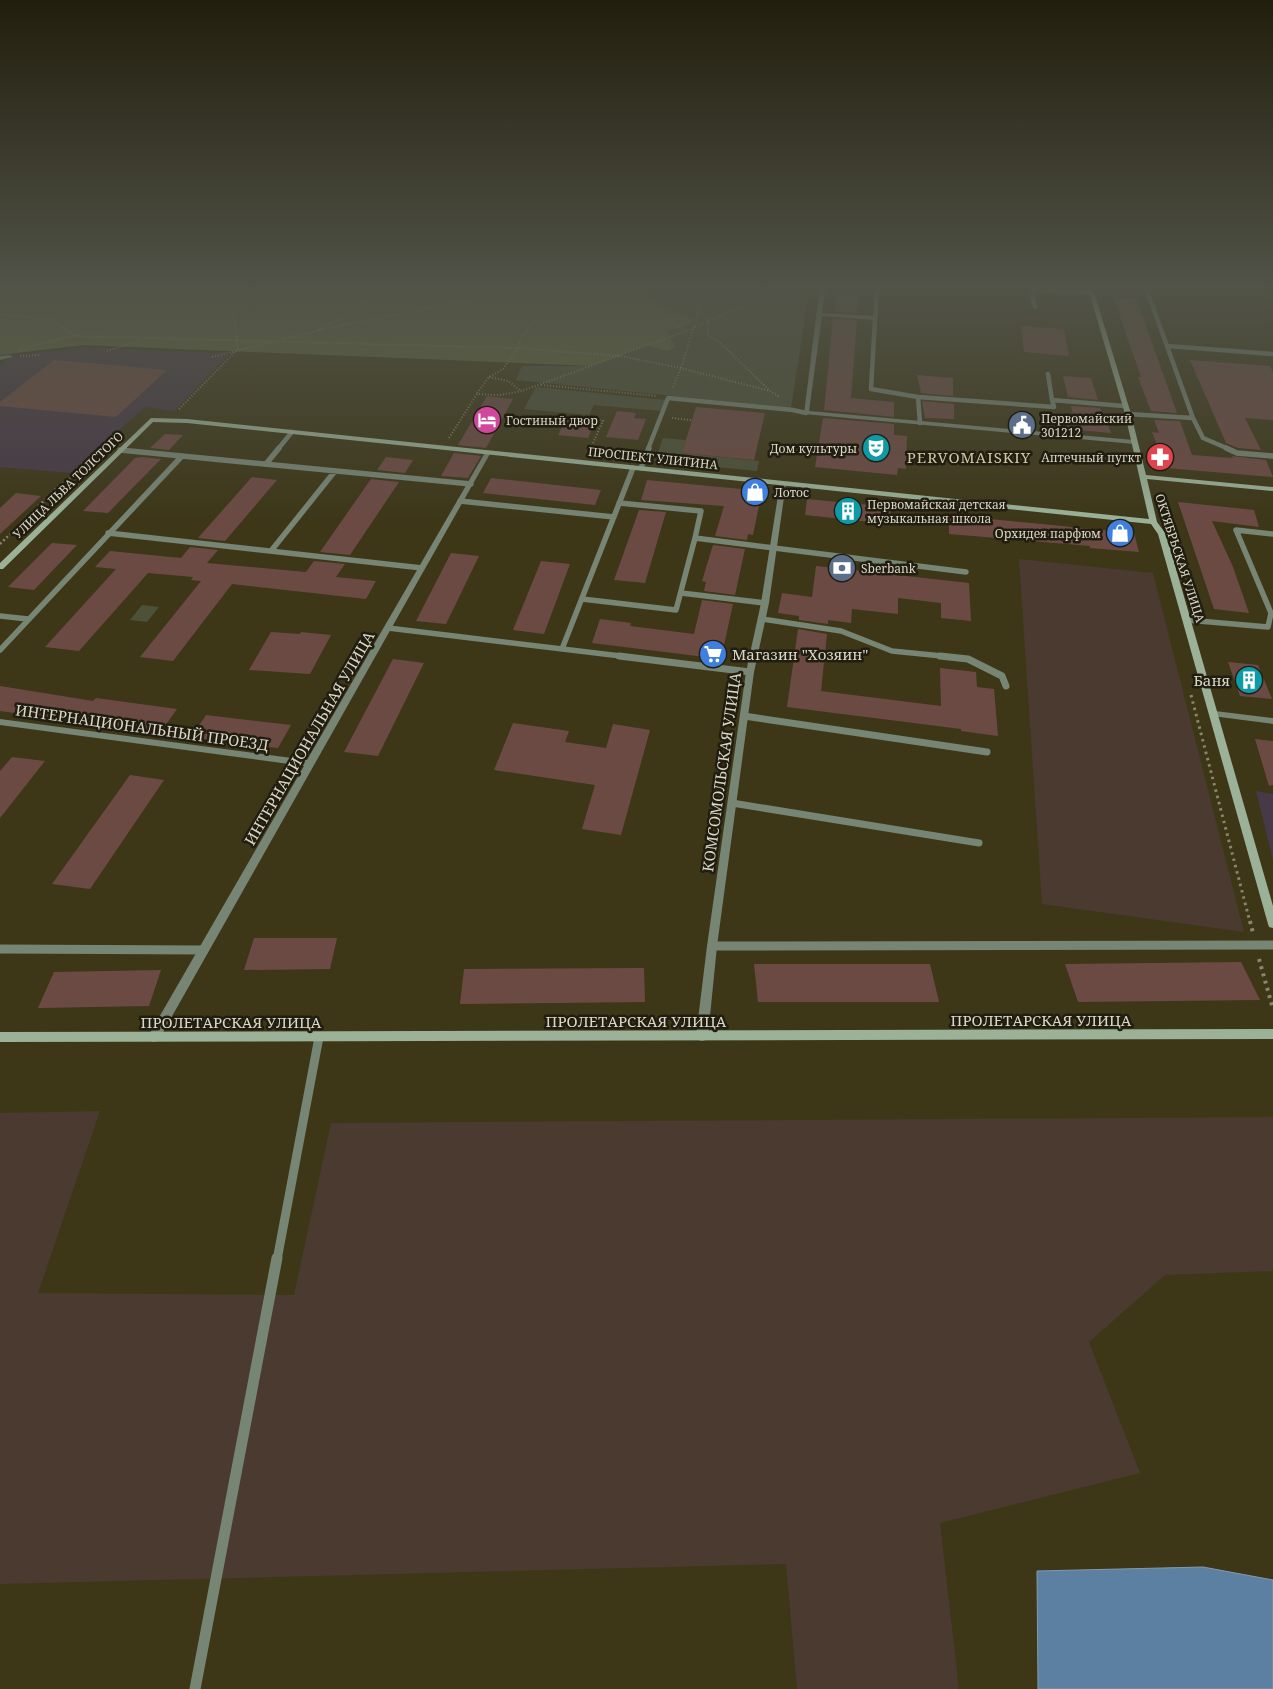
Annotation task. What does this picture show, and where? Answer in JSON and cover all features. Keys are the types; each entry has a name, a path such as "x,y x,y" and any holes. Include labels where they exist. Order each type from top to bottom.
{"street":[{"path":"813,364 806,413 1134,442"},
{"name":"ОКТЯБРЬСКАЯ УЛИЦА","path":"1112,364 1128,414 1153,522 1162,534 1215,714 1273,924"},
{"name":"ПРОСПЕКТ УЛИТИНА","path":"151,420 187,421 1153,522"},
{"name":"УЛИЦА ЛЬВА ТОЛСТОГО","path":"1,565 151,420"},
{"name":"ИНТЕРНАЦИОНАЛЬНАЯ УЛИЦА","path":"154,1038 488,452"},
{"path":"1142,477 1273,489"},
{"name":"КОМСОМОЛЬСКАЯ УЛИЦА","path":"702,1036 712,946 750,672 765,603 783,483"},
{"path":"1215,714 1273,721"},
{"name":"ИНТЕРНАЦИОНАЛЬНЫЙ ПРОЕЗД","path":"0,722 310,764"},
{"name":"ПРОЛЕТАРСКАЯ УЛИЦА","path":"0,1037 1273,1034"}],"lane":[{"path":"872,364 871,389 918,397 1054,407 1048,374"},
{"path":"1174,364 1193,418 1203,438 1237,453 1273,456"},
{"path":"918,397 920,423"},
{"path":"562,649 619,503 661,417 668,398 793,410 806,413"},
{"path":"1052,400 1124,406"},
{"path":"1128,414 1193,418"},
{"path":"266,464 292,432"},
{"path":"120,450 471,484"},
{"path":"0,650 182,456"},
{"path":"271,551 335,471"},
{"path":"460,501 614,518"},
{"path":"582,599 676,610 701,511 619,503"},
{"path":"1187,620 1268,627 1271,614 1236,530 1273,534"},
{"path":"108,533 422,568"},
{"path":"695,538 966,572"},
{"path":"680,593 765,603"},
{"path":"0,616 28,619"},
{"path":"762,619 841,631 892,651 968,659 1002,676 1006,686"},
{"path":"388,628 750,672"},
{"path":"744,716 987,752"},
{"path":"732,803 979,843"},
{"path":"712,946 1273,945"},
{"path":"0,949 204,950"},
{"path":"195,1689 319,1037"}],"path":[{"path":"173,415 223,364"},
{"path":"442,448 489,378 503,369 507,364"},
{"path":"477,394 500,395 522,391 598,364"},
{"path":"660,364 770,390"},
{"path":"672,390 682,364"},
{"path":"741,364 770,390 806,413"},
{"path":"489,378 508,380 522,391"},
{"path":"540,385 668,398"},
{"path":"661,417 690,420 692,422"},
{"path":"593,443 603,421 595,418"},
{"path":"0,544 59,486 78,473"},
{"path":"1189,686 1273,1009"}],"shaded area":[{"path":"220,364 174,411 145,407 70,473 0,467 0,365"},
{"path":"1019,559 1153,573 1244,932 1042,904"},
{"path":"1256,791 1273,794 1273,860"},
{"path":"100,1111 38,1293 294,1295 331,1123 1273,1117 1273,1271 1165,1275 1089,1342 1140,1473 940,1523 959,1689 797,1689 786,1564 0,1584 0,1113"}],"green space":[{"path":"539,364 598,364 592,366"},
{"path":"597,364 798,364 791,408 516,380 522,366 592,366"},
{"path":"536,387 666,400 662,411 594,405 589,415 524,409"},
{"path":"663,438 686,440 682,453 759,461 757,471 655,461"},
{"path":"142,605 159,607 147,622 130,620"}],"water":[{"path":"1203,1567 1273,1580 1273,1689 1038,1689 1037,1571"}],"building":[{"path":"49,364 97,364 167,370 116,417 0,406 0,402"},
{"path":"829,364 854,364 851,398 894,402 894,417 824,410"},
{"path":"1136,364 1159,364 1177,413 1151,411 1138,377 1141,377"},
{"path":"1192,364 1270,366 1273,372 1273,420 1245,418 1261,450 1238,448 1226,443"},
{"path":"917,375 953,378 953,396 921,393"},
{"path":"1063,376 1091,378 1098,400 1068,397"},
{"name":"Гостиный двор","path":"487,396 513,399 486,448 458,445"},
{"path":"922,401 954,404 954,419 925,418"},
{"path":"1071,406 1100,408 1111,433 1067,429 1064,414 1073,415"},
{"path":"696,407 765,413 754,460 682,453"},
{"path":"617,411 636,413 634,418 646,419 638,440 606,437"},
{"name":"Дом культуры","path":"823,418 894,424 894,435 907,436 906,469 898,468 897,475 815,467"},
{"path":"566,419 595,422 588,438 558,435"},
{"path":"1154,420 1180,421 1192,455 1233,458 1232,456 1266,460 1273,477 1166,468 1152,432 1159,433"},
{"path":"165,434 183,435 169,450 150,448"},
{"path":"454,453 481,456 468,478 441,476"},
{"path":"386,457 413,460 405,473 377,470"},
{"path":"135,458 161,459 108,513 83,511"},
{"path":"252,477 277,480 225,541 198,538"},
{"path":"491,478 601,490 595,505 483,493"},
{"path":"371,479 399,482 350,555 320,552"},
{"path":"647,480 762,491 753,535 748,534 747,540 715,536 724,506 641,500"},
{"path":"16,493 41,496 0,534 0,508"},
{"name":"Первомайская детская музыкальная школа","path":"807,499 891,507 890,524 805,515"},
{"path":"1178,502 1254,510 1259,527 1212,521 1233,567 1249,613 1214,609"},
{"path":"639,510 666,512 645,583 614,580"},
{"path":"949,515 1134,533 1139,552 949,534"},
{"path":"52,543 77,545 34,590 8,587"},
{"path":"713,545 745,549 735,595 704,591 706,582 702,581"},
{"path":"190,547 218,550 207,563 306,572 314,561 345,564 336,577 376,581 366,599 232,584 173,661 140,657 201,581 191,580 193,577 148,573 79,651 45,647 116,569 95,567 110,551 181,558"},
{"path":"451,553 479,556 446,624 416,621"},
{"path":"541,561 570,564 544,634 513,630"},
{"path":"816,566 969,583 971,621 941,618 941,603 898,598 898,614 852,609 851,623 828,620 828,624 799,620 799,616 778,613 782,593 812,597"},
{"path":"702,600 733,604 721,659 592,643 600,619 631,623 630,626 694,634"},
{"path":"798,629 827,634 821,691 941,706 940,668 976,672 977,687 994,689 998,736 961,731 961,729 787,707"},
{"path":"271,632 331,635 310,674 249,670"},
{"path":"393,659 424,663 378,756 344,752"},
{"name":"Баня","path":"1228,662 1258,665 1272,699 1240,696"},
{"path":"0,686 93,701 96,698 177,709 160,733 0,711"},
{"path":"206,715 291,725 278,748 191,738"},
{"path":"513,723 569,731 565,742 606,748 613,724 650,730 621,835 582,829 595,785 494,770"},
{"path":"1255,739 1273,741 1273,785 1269,786"},
{"path":"12,757 45,761 0,818 0,771"},
{"path":"130,775 164,780 90,889 52,884"},
{"path":"254,938 337,938 330,969 244,970"},
{"path":"1241,962 1260,1000 1078,1002 1065,964"},
{"path":"754,964 930,964 939,1002 758,1002"},
{"path":"644,968 645,1002 460,1004 464,969"},
{"path":"161,970 149,1006 38,1008 54,972"}],"place":[{"name":"Гостиный двор","path":"487,420"},
{"name":"Первомайский 301212","path":"1022,425"},
{"name":"Дом культуры","path":"876,448"},
{"name":"Аптечный пугкт","path":"1160,457"},
{"name":"Лотос","path":"755,492"},
{"name":"Первомайская детская музыкальная школа","path":"848,511"},
{"name":"Орхидея парфюм","path":"1120,533"},
{"name":"Sberbank","path":"842,568"},
{"name":"Магазин \"Хозяин\"","path":"713,654"},
{"name":"Баня","path":"1249,680"}],"district":[{"name":"PERVOMAISKIY","path":"969,457"}]}
